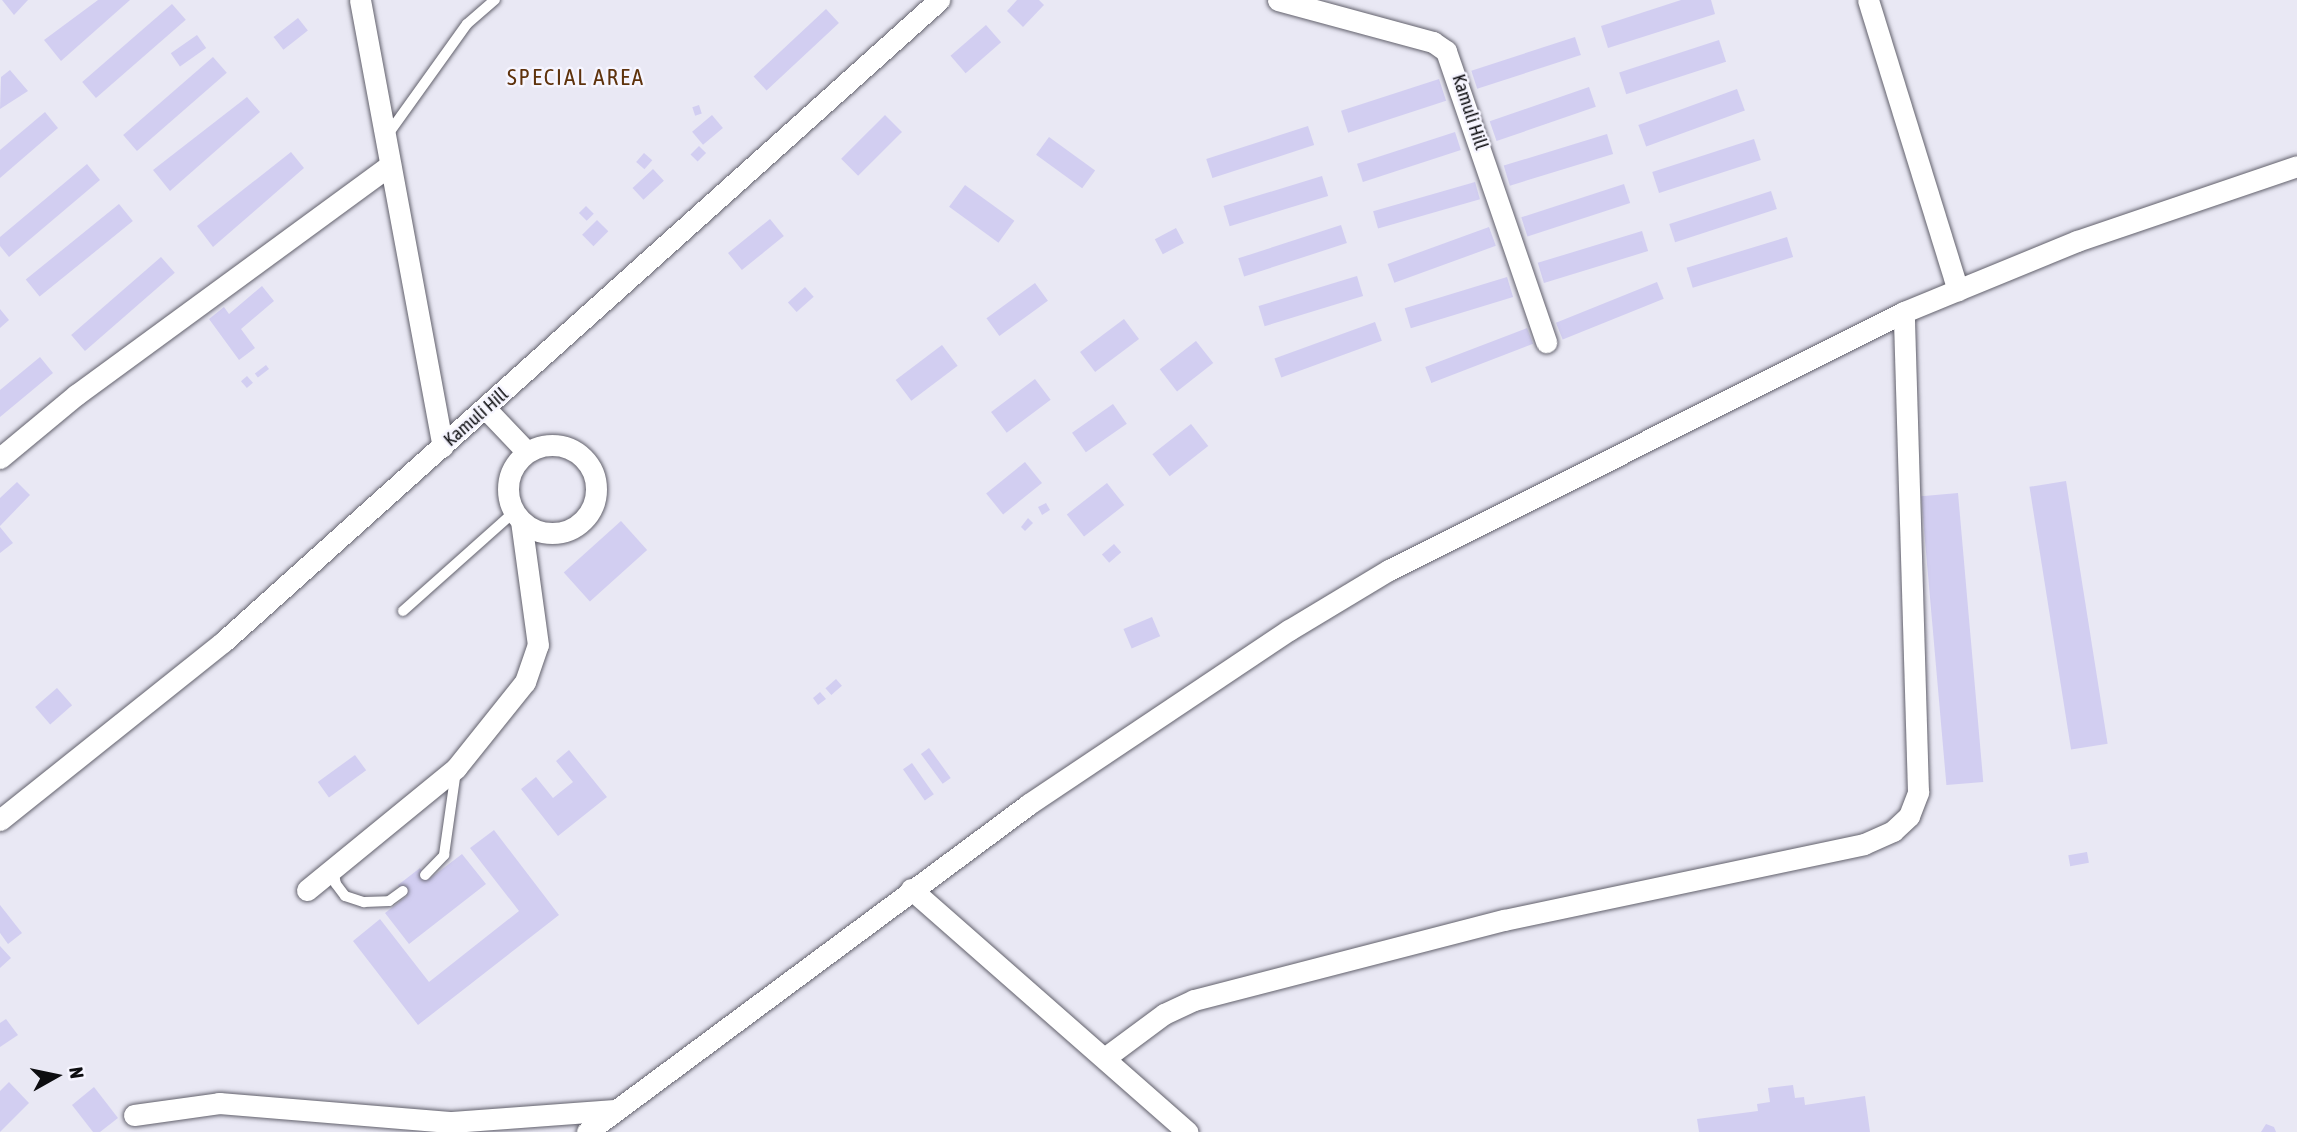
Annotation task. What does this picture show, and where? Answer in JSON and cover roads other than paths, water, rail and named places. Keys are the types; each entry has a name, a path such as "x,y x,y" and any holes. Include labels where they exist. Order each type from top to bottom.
{"street":[{"path":"360,0 443,446"},
{"name":"Kamuli Hill","path":"0,820 223,642 939,0"},
{"name":"Kamuli Hill","path":"1278,0 1433,42 1446,51 1546,342"},
{"path":"1868,0 1958,290"},
{"path":"0,458 76,395 390,165"},
{"path":"587,1132 911,889 1167,710 1389,570 1904,312 2077,241 2297,166"},
{"path":"1106,1058 1164,1014 1194,1000 1504,920 1864,844 1893,831 1909,816 1918,792 1904,312"},
{"path":"486,409 527,452"},
{"path":"307,890 456,768 525,682 534,664 537,626 509,479 527,452 556,444 576,451 591,466 596,496 582,522 563,532 541,532 518,516"},
{"path":"911,889 1188,1132"},
{"path":"134,1115 219,1103 452,1122 615,1110"}],"lane":[{"path":"386,137 467,24 495,0"},
{"path":"403,611 518,516"},
{"path":"425,875 444,856 456,768"},
{"path":"333,869 336,884 345,896 364,902 389,901 404,891"}],"district":[{"name":"SPECIAL AREA","path":"576,77"}]}
